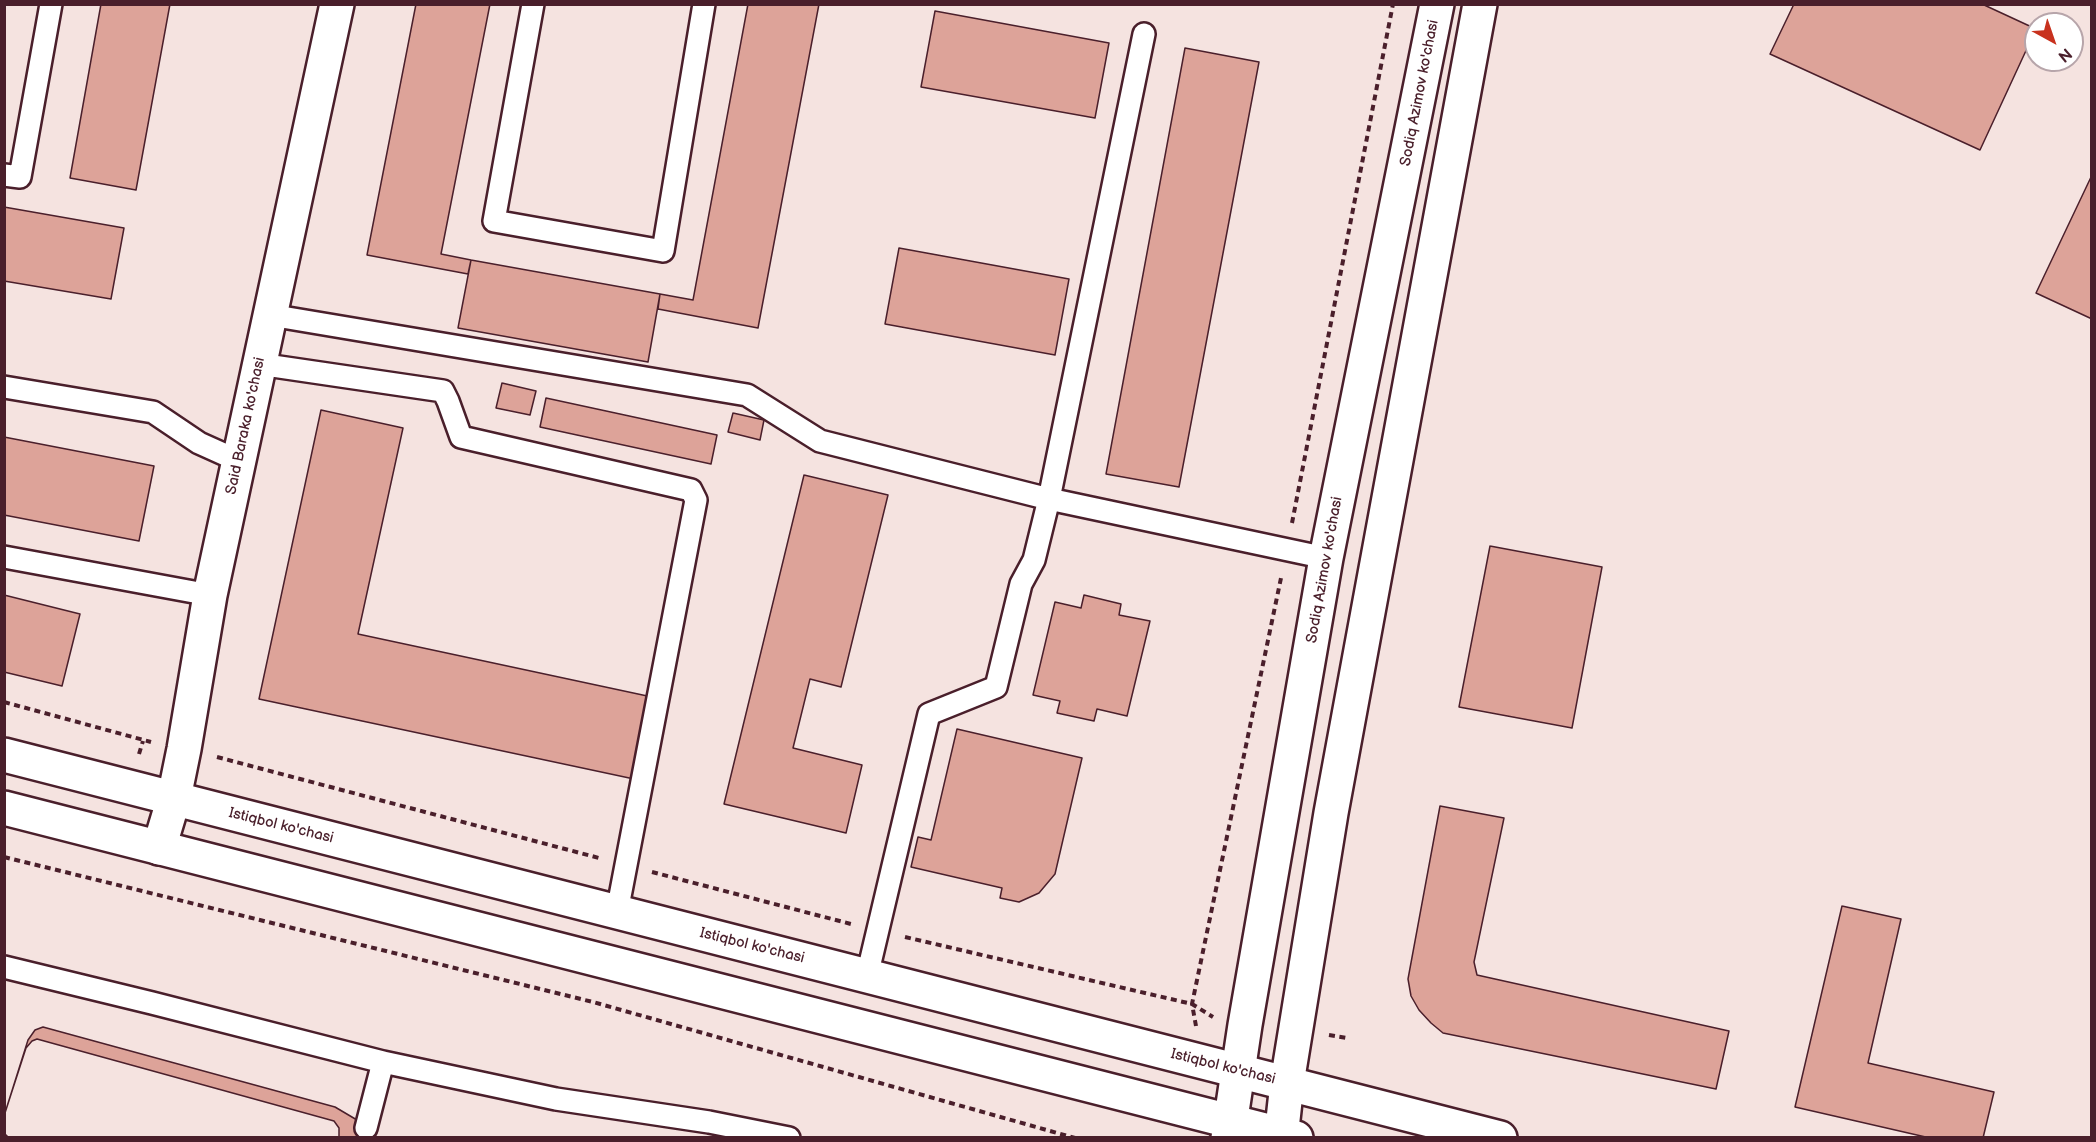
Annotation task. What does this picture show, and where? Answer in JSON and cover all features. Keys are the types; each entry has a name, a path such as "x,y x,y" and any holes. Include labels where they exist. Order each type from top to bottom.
{"main road":[{"name":"Said Baraka ko'chasi","path":"159,848 174,798 210,595 337,4"},
{"name":"Sodiq Azimov ko'chasi","path":"1229,1129 1326,558 1437,4"},
{"path":"4,808 1229,1129 1286,1136 1287,1083 1333,802 1480,4"},
{"name":"Istiqbol ko'chasi","path":"4,755 1500,1137"}],"lane":[{"path":"4,175 20,177 51,4"},
{"path":"533,4 494,220 663,251 704,4"},
{"path":"867,976 929,714 996,687 1021,584 1034,560 1049,499 1144,34"},
{"path":"270,315 747,395 820,441 1049,499 1326,558"},
{"path":"259,364 443,391 460,437 691,490 696,500 617,912"},
{"path":"4,387 153,412 199,443 239,461"},
{"path":"4,557 210,595"},
{"path":"4,967 383,1062 556,1099 709,1122 789,1137"},
{"path":"366,1128 383,1062"}],"path":[{"path":"1216,1020 1192,1004 1286,550 1393,4"},
{"path":"4,856 593,1002 1075,1137"},
{"path":"1320,1034 1347,1038"}],"building":[{"path":"101,4 170,4 136,190 70,178"},
{"path":"416,4 490,4 441,254 471,260 468,274 367,255"},
{"path":"748,4 819,4 758,328 658,309 660,294 693,300"},
{"path":"1794,4 1982,4 2024,23 2024,55 1980,150 1770,54"},
{"path":"935,11 1109,43 1095,118 921,87"},
{"path":"1185,48 1259,62 1179,487 1106,474"},
{"path":"2092,175 2092,319 2036,293"},
{"path":"4,207 124,228 111,299 4,281"},
{"path":"899,248 1069,279 1055,355 885,324"},
{"path":"471,260 660,294 648,362 458,328"},
{"path":"502,383 536,391 530,415 496,408"},
{"path":"546,398 717,435 711,464 540,427"},
{"path":"321,410 403,428 358,634 652,697 634,779 259,699"},
{"path":"733,413 764,420 760,440 728,432"},
{"path":"4,437 154,466 139,541 4,515"},
{"path":"804,475 888,495 841,687 810,679 793,748 862,765 846,833 724,804"},
{"path":"1490,546 1602,567 1572,728 1459,707"},
{"path":"4,595 80,614 62,686 4,672"},
{"path":"1084,595 1121,604 1119,615 1150,621 1127,716 1097,709 1094,721 1057,713 1060,701 1033,695 1055,602 1081,608"},
{"path":"957,729 1082,758 1055,874 1039,893 1019,902 1000,898 1002,888 911,867 918,837 931,840"},
{"path":"1440,806 1504,818 1474,962 1477,975 1729,1031 1716,1089 1443,1033 1431,1023 1419,1010 1411,996 1408,979"},
{"path":"1842,906 1901,919 1868,1063 1994,1092 1983,1138 1930,1138 1795,1107"},
{"path":"43,1027 335,1107 357,1120 378,1138 9,1138 4,1133 4,1116 28,1040 35,1030"},
{"path":"37,1039 334,1121 339,1128 339,1138 9,1138 4,1133 4,1116 26,1048"}]}
